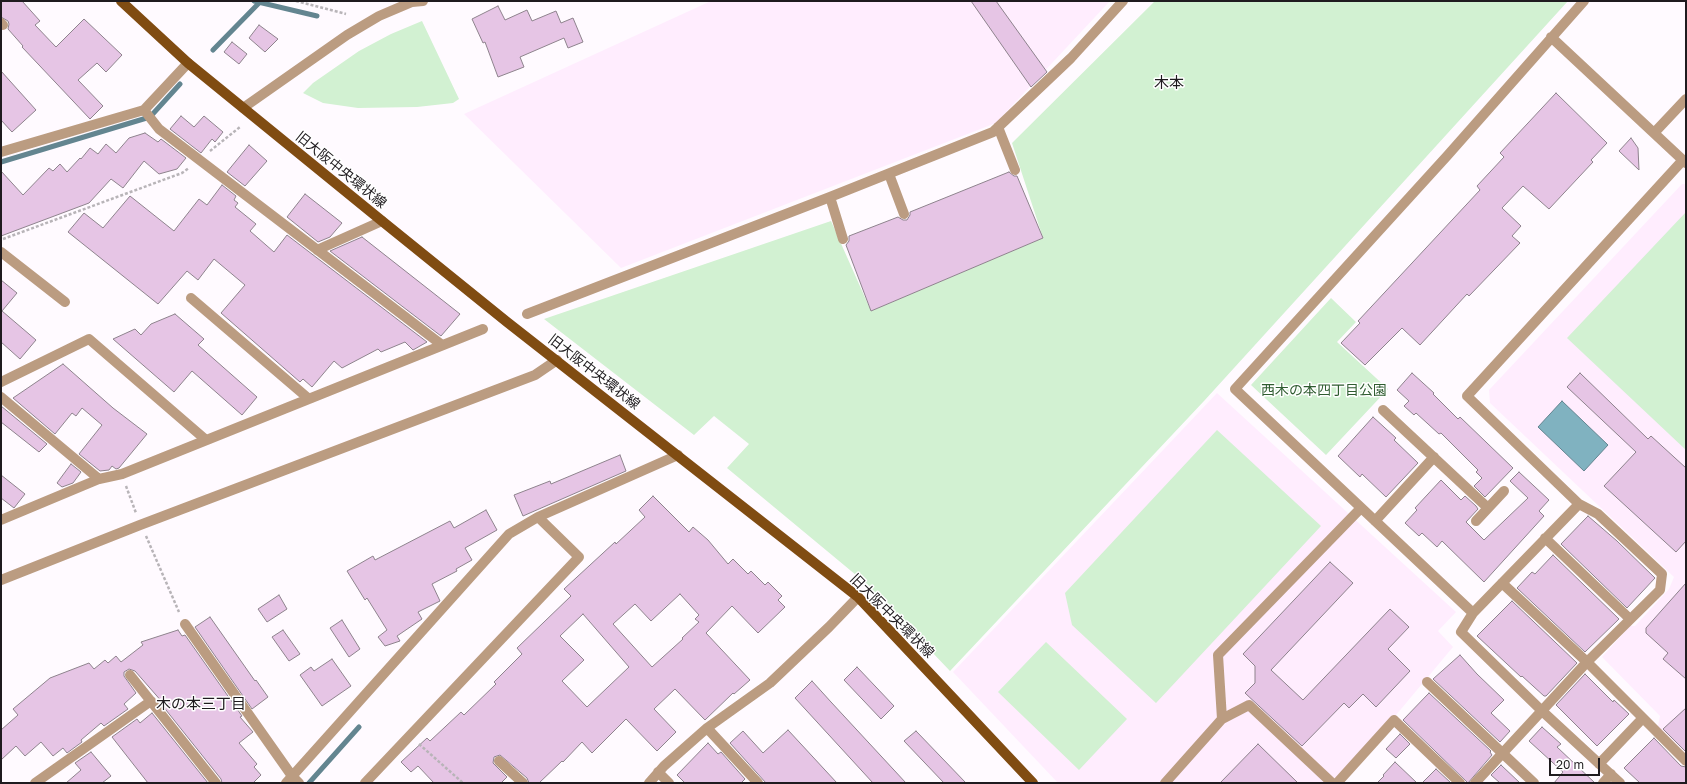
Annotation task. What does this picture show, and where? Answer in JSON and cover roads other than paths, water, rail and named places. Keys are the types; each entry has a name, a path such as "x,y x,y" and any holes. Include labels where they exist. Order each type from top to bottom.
{"main road":[{"name":"旧大阪中央環状線","path":"121,1 188,63 382,221 858,597 1033,783"}],"street":[{"path":"243,108 347,35 378,16 412,1 423,1"},
{"path":"527,314 830,197 993,132 1071,58 1123,1"},
{"path":"1473,613 1235,389 1447,156 1584,1"},
{"path":"1475,783 1587,662 1660,590 1662,574 1598,514 1579,504 1468,396 1684,162 1551,37"},
{"path":"1,152 144,110 188,63"},
{"path":"1654,133 1686,99"},
{"path":"144,110 159,129 442,345"},
{"path":"998,127 1015,170"},
{"path":"888,174 904,214"},
{"path":"830,197 843,239"},
{"path":"317,250 382,221"},
{"path":"1,252 65,302"},
{"path":"191,298 309,399"},
{"path":"1,520 99,479 122,474 483,329"},
{"path":"1,382 89,339 206,440"},
{"path":"1,580 140,525 535,375 557,360"},
{"path":"1,397 99,479"},
{"path":"1383,410 1488,508"},
{"path":"185,624 292,781 509,534 538,518 678,456"},
{"path":"1375,521 1434,457"},
{"path":"1476,521 1504,491"},
{"path":"1579,504 1473,613 1461,632 1541,710 1620,783"},
{"path":"1222,719 1218,655 1361,508"},
{"path":"365,783 579,557 538,518"},
{"path":"1545,538 1630,619"},
{"path":"1502,583 1587,662 1642,719 1686,761"},
{"path":"649,783 658,772 707,728 770,683 858,597"},
{"path":"130,675 216,783"},
{"path":"1427,682 1534,783"},
{"path":"35,783 150,700"},
{"path":"1165,783 1222,719 1249,705 1332,783"},
{"path":"1600,764 1642,719"},
{"path":"1338,783 1394,720 1460,783"},
{"path":"707,728 758,783"},
{"path":"499,761 523,783"},
{"path":"658,772 669,783"},
{"path":"1603,783 1611,774"}],"water":[{"path":"1562,401 1608,445 1584,471 1538,427"}],"waterway":[{"path":"254,1 317,16"},
{"path":"213,50 260,2"},
{"path":"1,162 150,117 180,84"},
{"path":"309,783 359,727"}],"district":[{"name":"木本","path":"1169,83"},
{"name":"木の本三丁目","path":"201,704"}],"park label":[{"name":"西木の本四丁目公園","path":"1324,391"}]}
